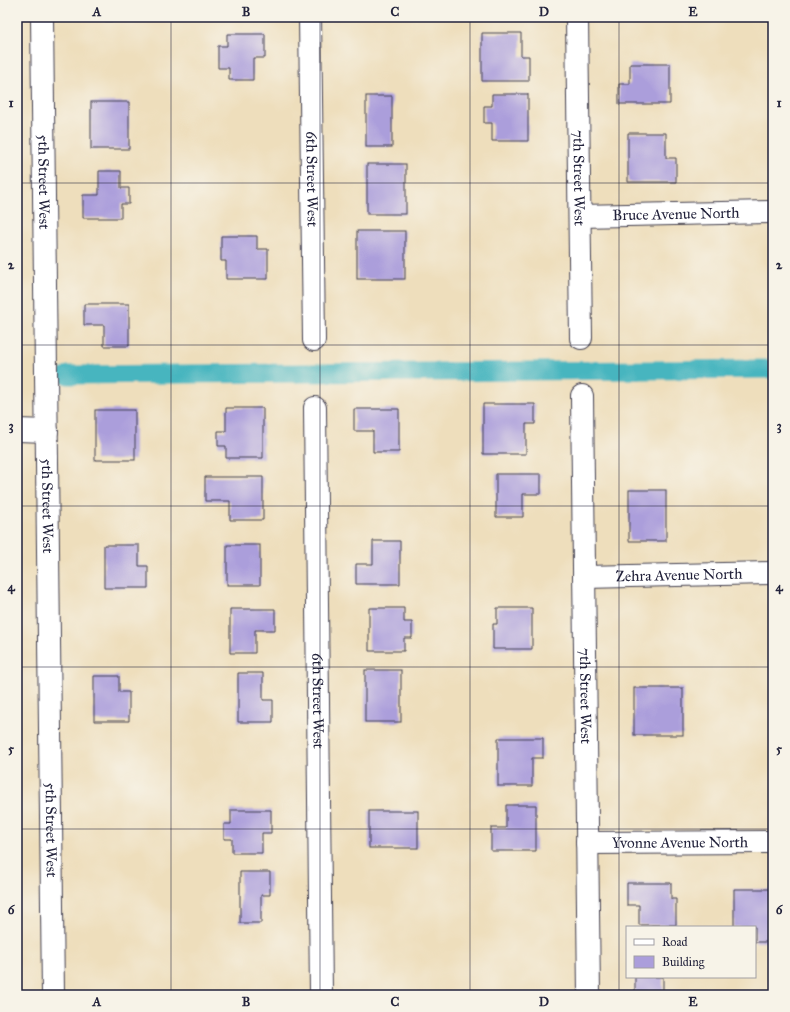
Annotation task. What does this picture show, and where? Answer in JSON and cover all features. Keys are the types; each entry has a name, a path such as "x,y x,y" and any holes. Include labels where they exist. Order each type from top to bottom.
{"street":[{"name":"5th Street West","path":"42,17 53,995"},
{"name":"6th Street West","path":"310,17 314,340"},
{"name":"7th Street West","path":"577,17 581,338"},
{"name":"Bruce Avenue North","path":"580,216 771,212"},
{"name":"7th Street West","path":"582,396 589,995"},
{"name":"6th Street West","path":"315,408 321,995"},
{"path":"17,430 46,431"},
{"name":"Zehra Avenue North","path":"584,577 773,573"},
{"name":"Yvonne Avenue North","path":"587,843 773,842"}],"building":[{"path":"90,17 118,17 118,21 90,21"},
{"path":"482,33 521,33 521,56 529,56 529,81 482,81"},
{"path":"227,34 265,34 265,58 253,58 253,80 229,80 229,68 218,68 218,46 227,46"},
{"path":"630,64 670,64 670,104 619,104 619,84 630,84"},
{"path":"492,94 528,94 528,141 492,141 492,123 484,123 484,106 492,106"},
{"path":"366,96 392,96 392,147 366,147"},
{"path":"91,102 129,102 129,149 91,149"},
{"path":"628,133 666,133 666,158 676,158 676,182 628,182"},
{"path":"367,164 406,164 406,214 367,214"},
{"path":"99,171 121,171 121,188 129,188 129,204 121,204 121,218 83,218 83,195 99,195"},
{"path":"357,231 405,231 405,279 357,279"},
{"path":"221,236 257,236 257,249 268,249 268,279 226,279 226,261 221,261"},
{"path":"84,304 129,304 129,346 104,346 104,325 84,325"},
{"path":"483,404 535,404 535,424 526,424 526,454 483,454"},
{"path":"226,408 263,408 263,458 226,458 226,446 218,446 218,431 226,431"},
{"path":"354,409 399,409 399,452 373,452 373,431 354,431"},
{"path":"95,410 135,410 135,460 95,460"},
{"path":"496,474 541,474 541,494 523,494 523,517 496,517"},
{"path":"205,477 263,477 263,520 230,520 230,501 205,501"},
{"path":"629,490 666,490 666,541 629,541"},
{"path":"373,541 400,541 400,584 356,584 356,564 373,564"},
{"path":"104,545 139,545 139,566 148,566 148,588 104,588"},
{"path":"227,545 260,545 260,585 227,585"},
{"path":"369,608 404,608 404,622 412,622 412,638 404,638 404,651 369,651"},
{"path":"497,608 532,608 532,649 493,649 493,624 497,624"},
{"path":"230,609 275,609 275,630 255,630 255,653 230,653"},
{"path":"365,670 401,670 401,722 365,722"},
{"path":"238,673 263,673 263,700 273,700 273,722 238,722"},
{"path":"94,676 119,676 119,692 129,692 129,721 94,721"},
{"path":"634,688 683,688 683,735 634,735"},
{"path":"498,738 543,738 543,758 532,758 532,786 498,786"},
{"path":"506,805 536,805 536,851 491,851 491,828 506,828"},
{"path":"231,810 271,810 271,833 262,833 262,853 232,853 232,839 224,839 224,824 231,824"},
{"path":"369,811 418,811 418,848 369,848"},
{"path":"240,872 270,872 270,895 261,895 261,923 240,923"},
{"path":"627,883 671,883 671,899 676,899 676,925 639,925 639,905 627,905"},
{"path":"734,889 773,889 773,942 756,942 756,926 734,926"},
{"path":"635,978 663,978 663,995 635,995"}],"waterway":[{"path":"68,375 773,369"}]}
